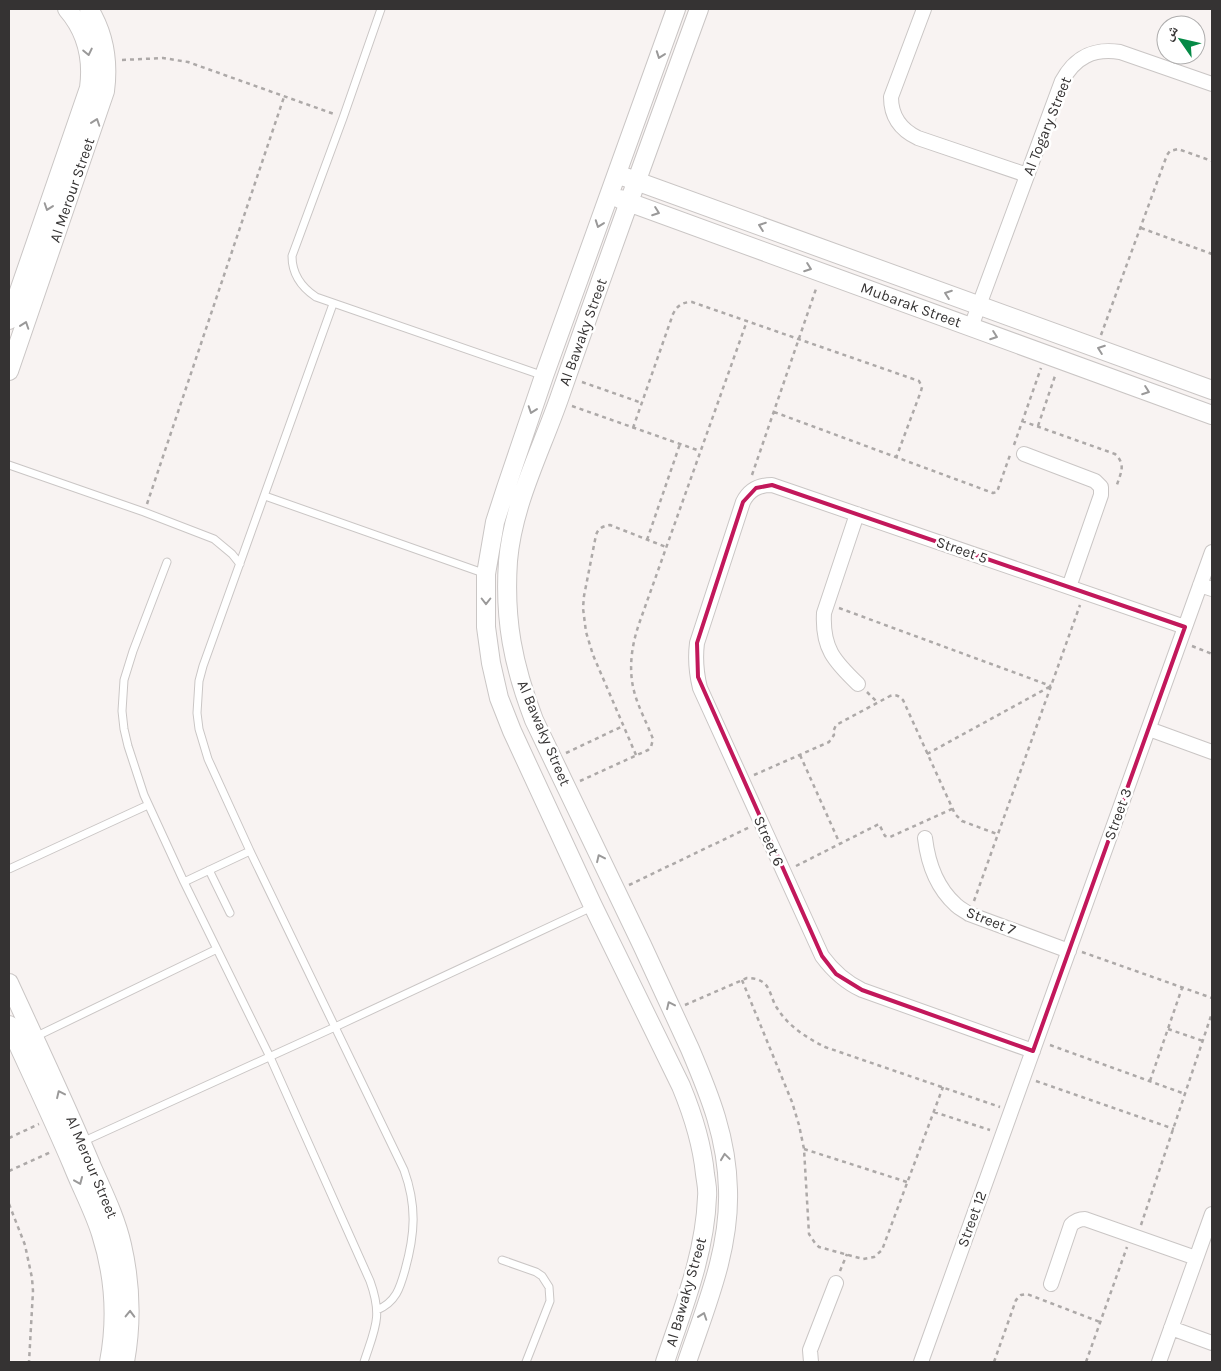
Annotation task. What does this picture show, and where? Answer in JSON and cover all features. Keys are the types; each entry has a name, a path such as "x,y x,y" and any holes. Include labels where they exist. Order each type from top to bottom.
{"street":[{"name":"Al Merour Street","path":"9,320 89,88 91,63 89,50 80,26 67,9"},
{"name":"Al Merour Street","path":"9,371 105,91 107,61 105,46 101,32 89,9"},
{"name":"Al Bawaky Street","path":"665,1362 693,1279 700,1252 708,1195 700,1140 681,1086 512,731 500,698 491,663 486,628 486,574 495,522 506,488 544,376 676,9"},
{"name":"Al Bawaky Street","path":"687,1362 721,1260 725,1237 728,1191 725,1152 718,1122 703,1078 673,1010 534,720 522,689 514,658 507,592 508,559 513,527 522,495 567,377 699,9"},
{"path":"924,9 891,97 896,119 905,131 918,138 1027,175"},
{"name":"Al Togary Street","path":"971,327 1062,81 1074,64 1086,56 1111,50 1212,84"},
{"name":"Mubarak Street","path":"617,174 1212,390"},
{"name":"Mubarak Street","path":"610,196 1212,415"},
{"path":"1024,454 1095,481 1101,487 1101,495 1069,587"},
{"name":"Street 5","path":"743,502 746,496 756,488 772,485 1185,627"},
{"name":"Street 6","path":"743,502 697,643 696,666 700,688 822,956 828,965 844,980 862,990 1035,1046"},
{"path":"857,514 824,613 824,622 829,648 839,665 858,684"},
{"name":"Street 3","path":"1024,1077 1185,627 1206,587 1212,552"},
{"path":"1149,729 1212,752"},
{"name":"Street 7","path":"925,838 927,854 938,882 956,906 969,914 1069,949"},
{"name":"Al Merour Street","path":"9,983 82,1143 117,1226 126,1264 130,1300 125,1362"},
{"name":"Al Merour Street","path":"9,1025 101,1232 109,1267 112,1294 113,1334 108,1362"},
{"name":"Street 12","path":"921,1362 1024,1077"},
{"path":"65,1148 82,1143"},
{"path":"1159,1362 1212,1214"},
{"path":"1051,1284 1071,1225 1076,1221 1085,1220 1196,1258"},
{"path":"811,1362 810,1350 836,1283"},
{"path":"1171,1328 1212,1343"}],"lane":[{"path":"381,9 292,256 294,271 302,285 316,297 544,376"},
{"path":"333,304 203,666 199,681 197,713 199,729 208,759 250,851 404,1170 412,1196 414,1210 413,1237 400,1286 394,1298 378,1310"},
{"path":"9,464 214,539 232,554 240,564"},
{"path":"265,496 486,574"},
{"path":"167,562 128,665 122,696 124,729 128,746 148,805 270,1056 370,1281 378,1310 376,1326 364,1362"},
{"path":"9,869 148,805"},
{"path":"184,882 250,851"},
{"path":"209,870 230,913"},
{"path":"82,1143 594,906"},
{"path":"34,1037 217,949"},
{"path":"502,1260 536,1272 542,1276 549,1288 550,1301 526,1362"}],"path":[{"path":"107,61 163,58 188,62 343,118"},
{"path":"144,512 284,97"},
{"path":"1097,348 1167,155 1170,151 1178,149 1212,160"},
{"path":"1140,228 1212,254"},
{"path":"752,475 821,273"},
{"path":"633,428 672,314 678,306 686,302 692,302 919,381 922,387 921,391 896,458"},
{"path":"566,787 651,747 653,739 634,691 631,667 636,632 747,321"},
{"path":"774,412 993,494 996,492 1053,357"},
{"path":"1038,426 1053,357"},
{"path":"567,377 642,403"},
{"path":"558,401 700,451"},
{"path":"647,540 680,444"},
{"path":"636,755 589,644 584,620 584,596 596,536 601,528 610,525 666,547"},
{"path":"969,914 1085,592"},
{"path":"828,603 1051,686"},
{"path":"1180,642 1212,654"},
{"path":"927,754 1051,686"},
{"path":"742,780 829,742 834,735 833,732 836,725 890,696 896,695 903,700 952,809 962,821 998,834"},
{"path":"553,759 623,726"},
{"path":"800,755 840,844"},
{"path":"783,872 879,824 885,836 890,837 952,809"},
{"path":"616,891 761,822"},
{"path":"1069,949 1212,998"},
{"path":"673,1010 747,978 757,979 766,985 776,1007 783,1016 812,1040 839,1053 1011,1110"},
{"path":"742,980 794,1107 804,1149 809,1234 819,1247 864,1259 874,1257 882,1250 944,1088"},
{"path":"1150,1081 1182,988"},
{"path":"1086,1362 1174,1129 1212,1013"},
{"path":"1168,1029 1203,1041"},
{"path":"1035,1046 1150,1081 1185,1094"},
{"path":"1024,1077 1174,1129"},
{"path":"934,1112 1003,1134"},
{"path":"9,1138 52,1119"},
{"path":"9,1172 65,1148"},
{"path":"804,1149 908,1182"},
{"path":"9,1204 24,1245 33,1291 29,1362"},
{"path":"836,1283 847,1254"},
{"path":"994,1362 1016,1300 1021,1295 1027,1294 1100,1322"}],"highlighted area":[{"path":"772,485 1185,627 1033,1051 862,990 836,974 822,956 698,677 697,643 743,502 756,488"}]}
